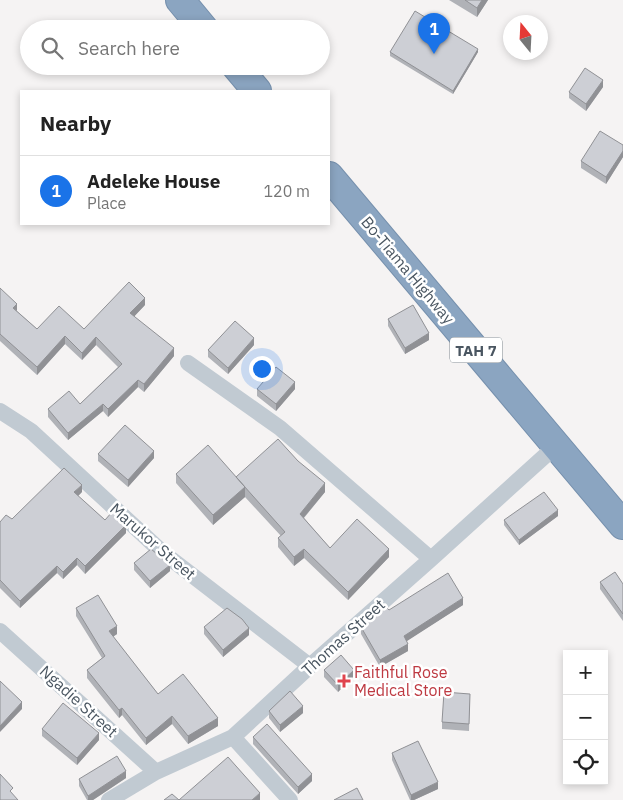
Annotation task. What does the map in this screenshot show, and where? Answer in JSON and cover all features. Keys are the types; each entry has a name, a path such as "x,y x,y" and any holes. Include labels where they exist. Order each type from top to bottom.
{"highway":[{"path":"180,0 197,20"},
{"path":"244,75 256,90"},
{"name":"Bo-Tiama Highway","path":"330,177 623,525"}],"street":[{"path":"188,362 280,428 431,559"},
{"name":"Marukor Street","path":"0,411 31,431 162,552 310,666"},
{"name":"Thomas Street","path":"109,800 156,772 233,738 310,666 557,446"},
{"name":"Ngadie Street","path":"0,631 156,772"},
{"path":"233,738 290,800"}],"building":[{"path":"465,0 482,0 477,8"},
{"path":"415,11 478,49 453,91 390,52"},
{"path":"585,68 603,80 586,104 569,92"},
{"path":"600,131 623,145 623,151 606,177 581,161"},
{"path":"129,282 145,298 130,313 174,348 144,384 138,380 108,409 103,404 68,433 48,409 69,391 80,404 122,364 96,337 82,353 65,336 37,367 0,334 0,288 17,304 13,308 37,329 59,306 84,329"},
{"path":"413,305 429,333 405,348 388,319"},
{"path":"235,321 254,338 228,368 208,350"},
{"path":"276,367 295,382 276,404 257,389"},
{"path":"125,425 154,451 128,480 98,454"},
{"path":"278,439 298,461 325,483 300,514 330,548 357,519 389,549 348,592 304,549 294,557 278,538 285,532 236,477"},
{"path":"208,445 245,487 213,515 176,474"},
{"path":"64,468 82,485 74,492 105,520 112,512 126,525 85,566 77,558 63,572 57,566 20,601 0,580 0,522 6,515 12,519"},
{"path":"544,492 558,510 519,540 504,520"},
{"path":"151,549 170,565 150,581 134,563"},
{"path":"615,572 623,584 623,614 600,582"},
{"path":"448,573 463,598 404,636 408,644 380,660 361,627 376,614 387,608 389,610"},
{"path":"98,595 117,626 109,631 158,694 183,674 218,718 188,736 172,716 146,738 122,708 119,710 87,670 105,656 76,608"},
{"path":"227,608 242,619 249,628 223,650 204,627"},
{"path":"341,655 354,670 338,685 324,670"},
{"path":"0,681 22,702 0,726"},
{"path":"290,691 303,706 280,725 269,711"},
{"path":"444,692 470,694 469,724 442,722"},
{"path":"63,703 99,733 77,758 42,729"},
{"path":"267,724 312,774 298,787 253,737"},
{"path":"418,741 438,782 411,795 392,753"},
{"path":"117,756 126,771 88,796 79,779"},
{"path":"228,757 260,793 252,800 179,800"},
{"path":"0,774 13,788 10,791 18,800 0,800"},
{"path":"357,788 363,800 334,800"},
{"path":"172,794 179,800 164,800"}],"place":[{"name":"Adeleke House","path":"434,54"},
{"name":"Faithful Rose Medical Store","path":"344,681"}]}
